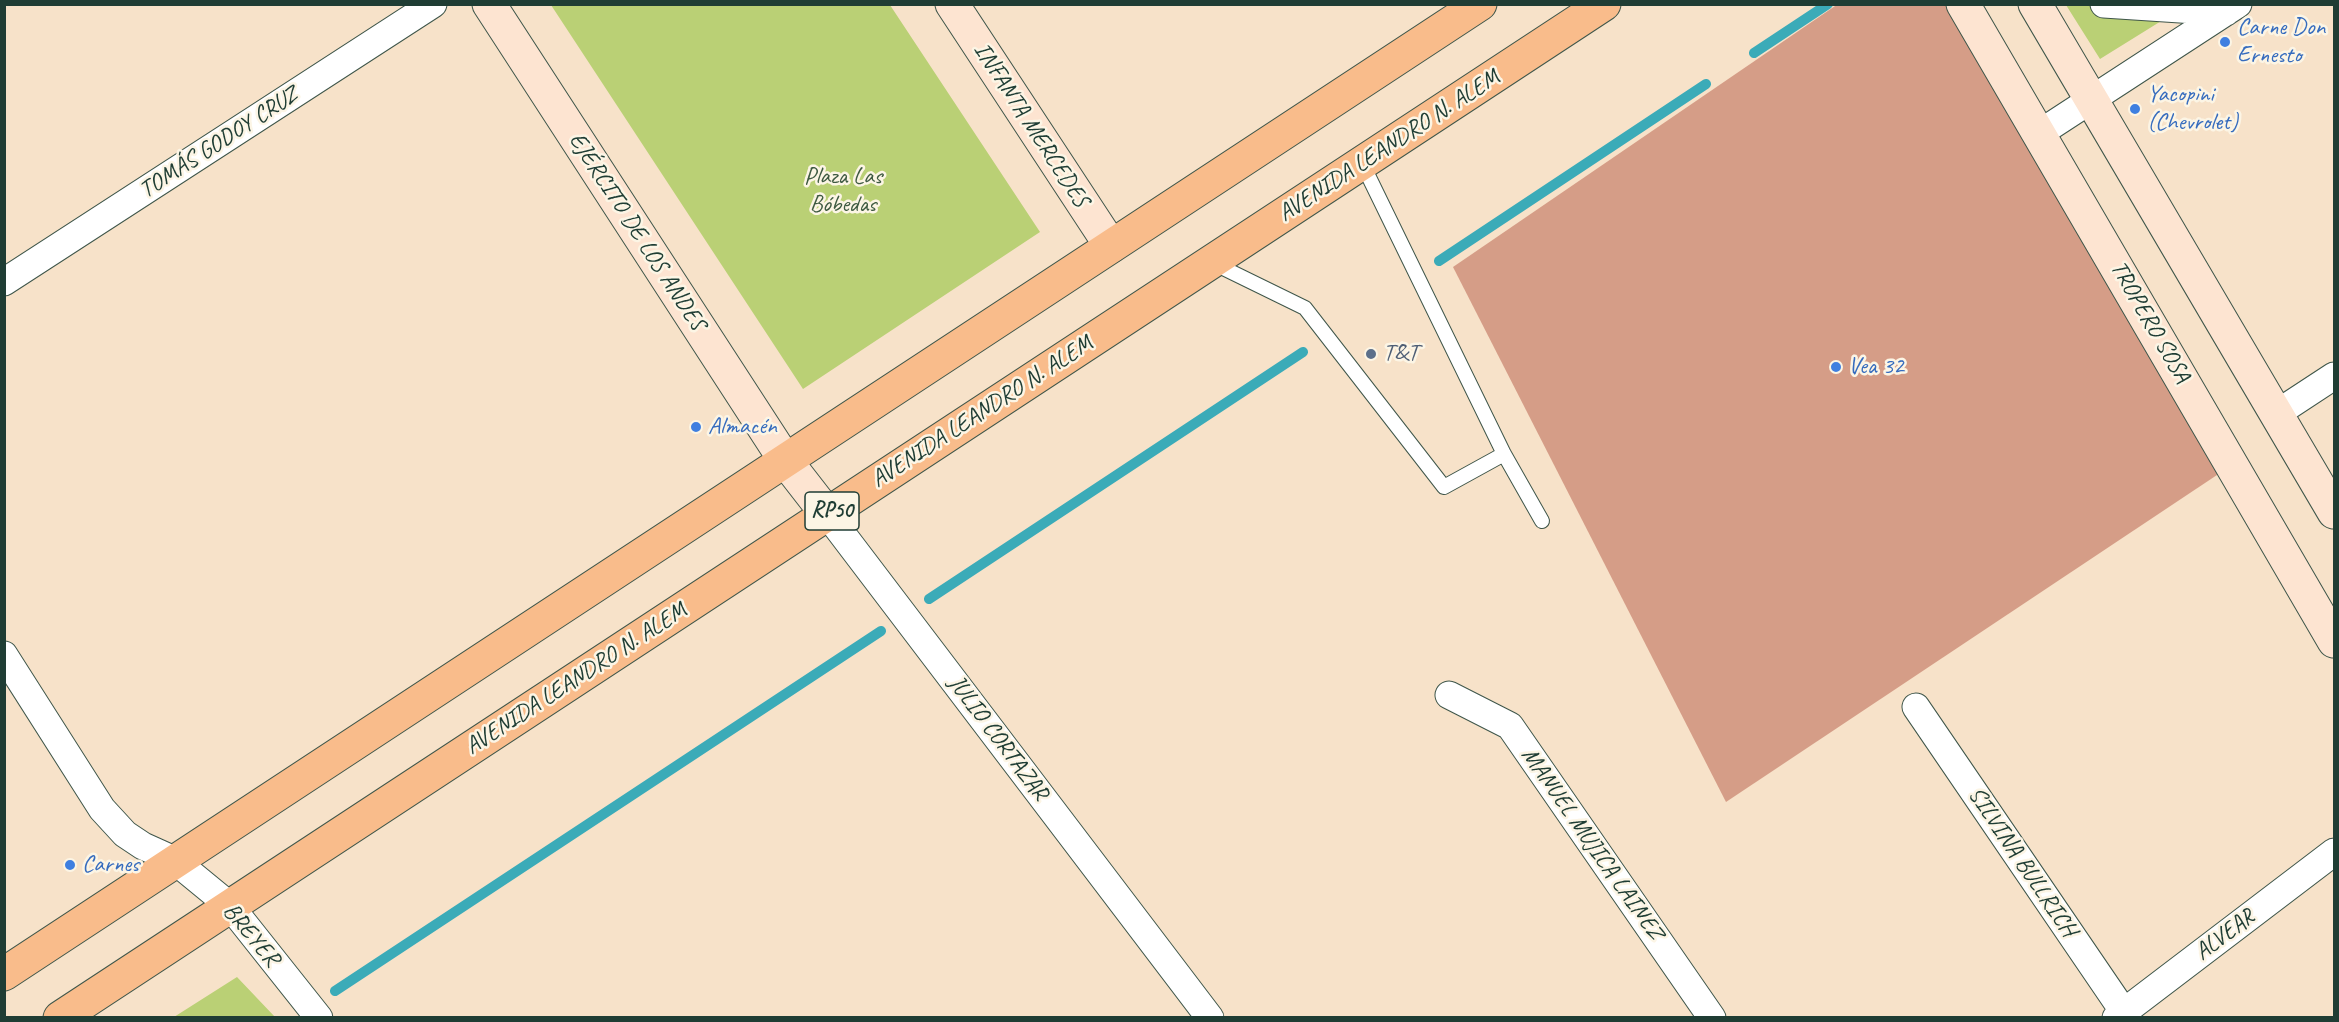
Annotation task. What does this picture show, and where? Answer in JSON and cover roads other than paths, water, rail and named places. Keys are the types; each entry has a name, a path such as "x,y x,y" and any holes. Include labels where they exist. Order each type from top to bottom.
{"main road":[{"path":"4,974 174,860 1480,4"},
{"name":"AVENIDA LEANDRO N. ALEM","path":"60,1017 1604,4"}],"street":[{"name":"TOMÁS GODOY CRUZ","path":"4,282 433,4"},
{"name":"EJÉRCITO DE LOS ANDES","path":"489,4 785,460"},
{"name":"INFANTA MERCEDES","path":"952,4 1111,246"},
{"name":"TROPERO SOSA","path":"1963,4 2334,641"},
{"path":"2035,4 2334,512"},
{"path":"2104,4 2232,8"},
{"path":"2040,133 2232,8"},
{"path":"2277,414 2334,376"},
{"name":"JULIO CORTAZAR","path":"785,460 1210,1017"},
{"name":"BREYER","path":"4,655 102,809 125,834 143,846 174,860 230,906 320,1017"},
{"name":"MANUEL MUJICA LAINEZ","path":"1449,695 1510,726 1713,1017"},
{"name":"SILVINA BULLRICH","path":"1916,707 2122,1015"},
{"name":"ALVEAR","path":"2122,1015 2334,852"}],"lane":[{"path":"1362,163 1504,454 1542,521"},
{"path":"1211,262 1305,308 1444,488 1504,454"}],"waterway":[{"path":"1754,53 1828,4"},
{"path":"1439,261 1706,84"},
{"path":"929,599 1303,352"},
{"path":"335,991 881,631"}],"place":[{"name":"Carne Don Ernesto","path":"2225,42"},
{"name":"Yacopini (Chevrolet)","path":"2135,109"},
{"name":"T&T","path":"1371,354"},
{"name":"Vea 32","path":"1836,367"},
{"name":"Almacén","path":"696,427"},
{"name":"Carnes","path":"70,865"}],"park label":[{"name":"Plaza Las Bóbedas","path":"843,191"}]}
